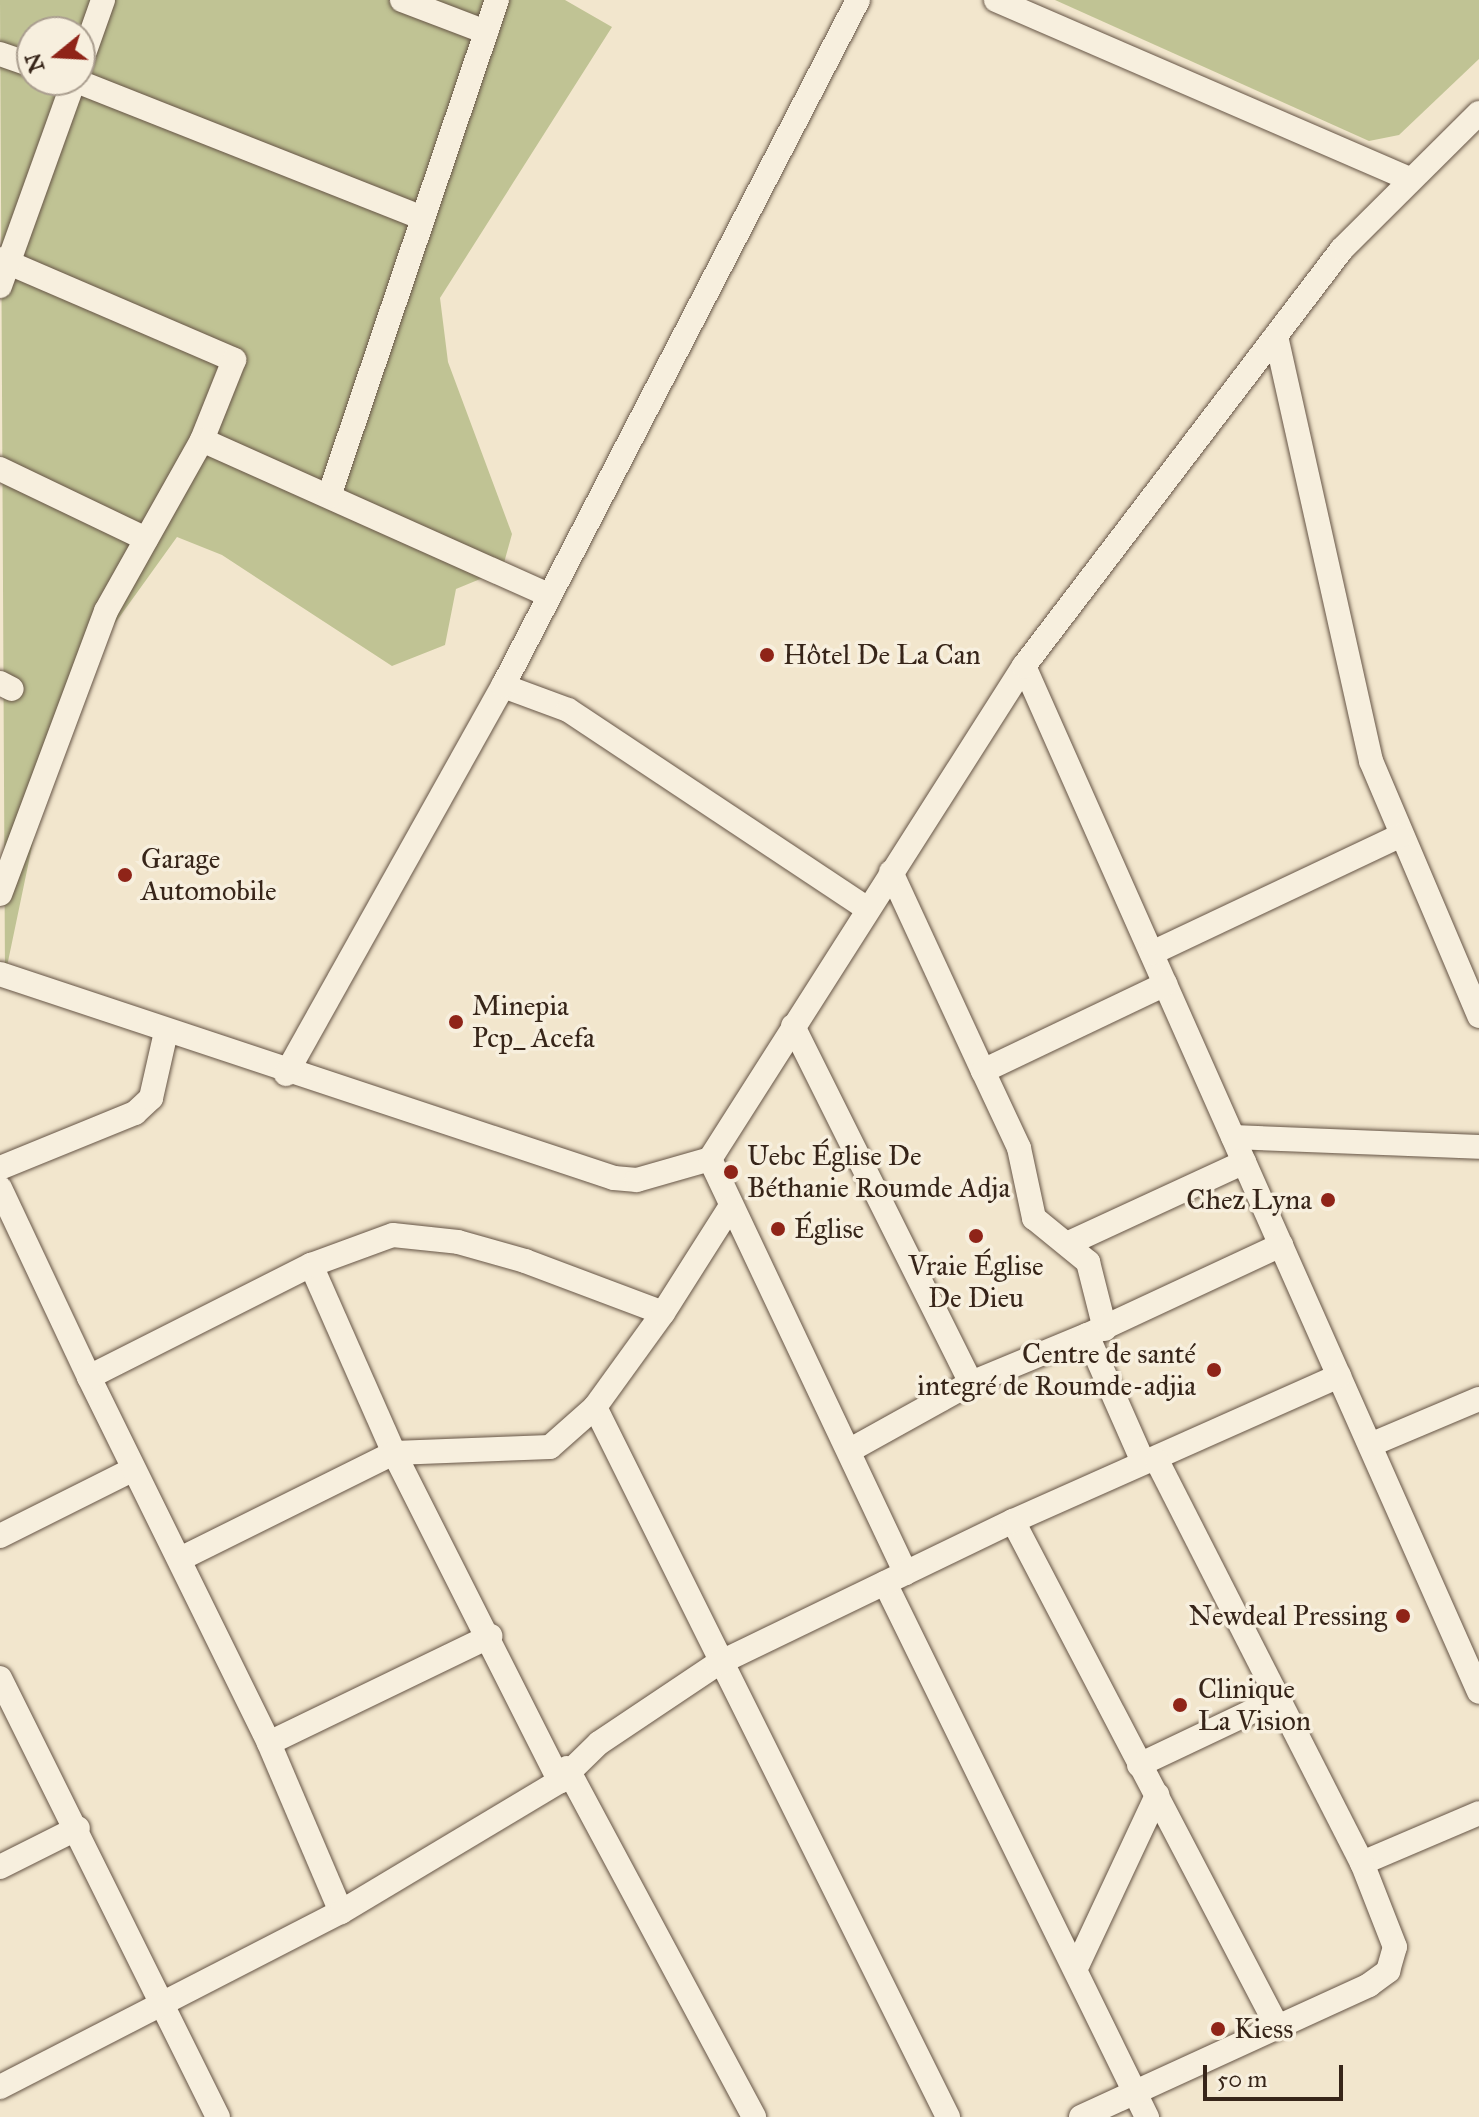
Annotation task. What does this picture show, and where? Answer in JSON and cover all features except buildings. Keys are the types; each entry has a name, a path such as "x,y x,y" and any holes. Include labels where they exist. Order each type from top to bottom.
{"street":[{"path":"96,20 103,0"},
{"path":"402,0 486,32"},
{"path":"329,496 497,0"},
{"path":"286,1074 503,686 858,0"},
{"path":"996,0 1407,178"},
{"path":"96,89 423,218"},
{"path":"0,894 106,611 202,440 234,360 3,269 68,96"},
{"path":"0,974 286,1074 614,1178 637,1180 710,1159 1024,666 1276,336 1407,178 1479,113"},
{"path":"1276,336 1371,761 1400,836 1479,1016"},
{"path":"202,440 549,595"},
{"path":"0,469 146,539"},
{"path":"1024,666 1479,1692"},
{"path":"503,686 568,710 868,909"},
{"path":"1152,953 1400,836"},
{"path":"891,872 1019,1148 1034,1218 1069,1243 1088,1262 1096,1332 1150,1461 1362,1863 1395,1947 1388,1971 1081,2117"},
{"path":"983,1071 1165,984"},
{"path":"793,1026 971,1383"},
{"path":"0,1168 135,1113 151,1098 166,1032"},
{"path":"1233,1137 1479,1147"},
{"path":"710,1159 729,1209 852,1449 896,1578 1138,2090 1147,2117"},
{"path":"1069,1243 1244,1162"},
{"path":"0,1188 132,1470 180,1559 269,1743 341,1912"},
{"path":"180,1559 394,1453 550,1447 595,1407 663,1313 729,1209"},
{"path":"89,1377 311,1265 393,1235 426,1236 525,1261 663,1313"},
{"path":"852,1449 971,1383 1096,1332 1281,1245"},
{"path":"311,1265 394,1453 564,1774 754,2117"},
{"path":"0,2087 160,2002 341,1912 564,1774 717,1664 1013,1521 1339,1376"},
{"path":"1370,1445 1479,1399"},
{"path":"595,1407 717,1664 948,2117"},
{"path":"0,1536 132,1470"},
{"path":"1013,1521 1277,2026"},
{"path":"269,1743 490,1636"},
{"path":"0,1678 78,1828 218,2117"},
{"path":"1139,1765 1276,1700"},
{"path":"1078,1964 1157,1795"},
{"path":"1362,1863 1479,1813"},
{"path":"0,1867 78,1828"}],"green space":[{"path":"0,0 565,0 612,27 440,298 448,362 512,534 502,570 456,589 445,645 392,666 222,555 177,537 113,626 41,803 5,976"},
{"path":"1055,0 1479,0 1479,59 1399,135 1369,141"}],"place":[{"name":"Hôtel De La Can","path":"767,655"},
{"name":"Garage Automobile","path":"125,875"},
{"name":"Minepia Pcp_ Acefa","path":"456,1022"},
{"name":"Uebc Église De Béthanie Roumde Adja","path":"731,1172"},
{"name":"Chez Lyna","path":"1328,1200"},
{"name":"Église","path":"778,1229"},
{"name":"Vraie Église De Dieu","path":"976,1236"},
{"name":"Centre de santé integré de Roumde-adjia","path":"1214,1370"},
{"name":"Newdeal Pressing","path":"1403,1616"},
{"name":"Clinique La Vision","path":"1180,1705"},
{"name":"Kiess","path":"1218,2029"}]}
